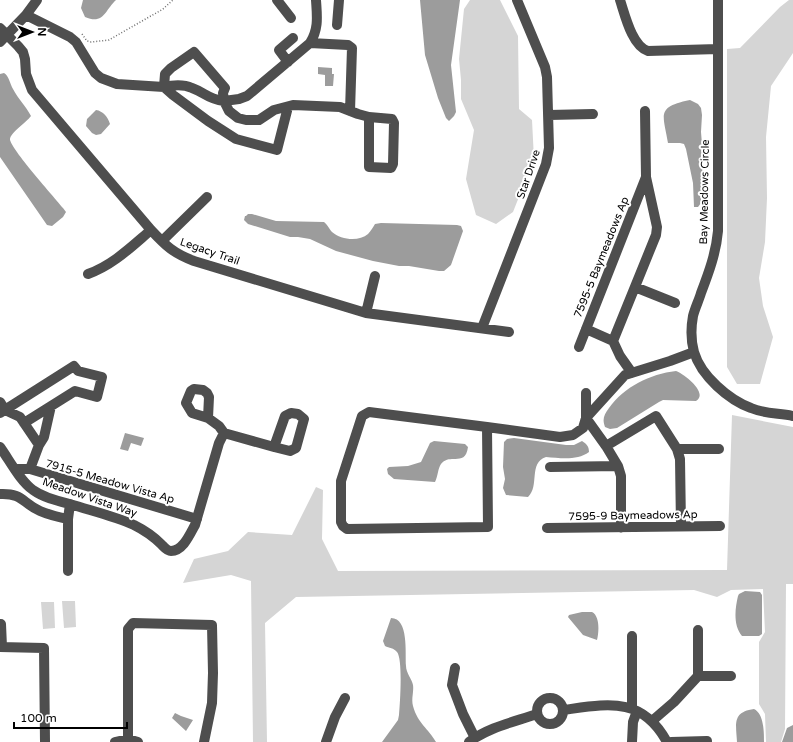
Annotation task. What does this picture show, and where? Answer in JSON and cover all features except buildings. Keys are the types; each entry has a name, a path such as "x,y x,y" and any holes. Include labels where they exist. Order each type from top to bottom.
{"street":[{"path":"2,35 26,15 37,0"},
{"path":"277,0 291,18"},
{"path":"26,15 70,37 76,42 90,67 101,78 118,84 174,85 192,88 214,100 224,101 239,99 247,96 310,43 317,28 316,0"},
{"path":"337,25 339,0"},
{"name":"Star Drive","path":"482,328 546,164 549,148 547,77 545,67 517,0"},
{"path":"620,0 632,35 637,44 644,50 718,49"},
{"name":"Bay Meadows Circle","path":"718,0 718,231 712,262 693,316 691,336 694,352 701,366 724,393 752,409 774,414 793,416"},
{"name":"Legacy Trail","path":"2,35 18,46 23,52 26,74 32,90 151,230 172,251 182,256 366,313 509,332"},
{"path":"288,62 279,50 292,38"},
{"path":"310,43 348,45 352,48 350,111"},
{"path":"288,107 277,150 236,139 208,121 173,95 164,86 165,74 170,68 194,52 225,88 223,93 224,101 229,111 238,118 246,120 259,120 274,110 293,105 340,107 369,117 392,119 394,123 393,164 391,168 369,167 369,117"},
{"path":"613,341 656,235 657,227 646,177 645,111"},
{"path":"548,115 593,114"},
{"name":"7595-5 Baymeadows Ap","path":"579,347 646,177"},
{"path":"162,241 207,197"},
{"path":"88,274 101,270 114,262 151,230"},
{"path":"366,313 376,276"},
{"path":"635,287 675,303"},
{"path":"586,329 613,341 620,356 632,373"},
{"path":"487,427 488,527 347,529 343,526 341,522 341,481 362,416 370,412 487,427 560,437 573,435 582,428 586,418 625,375 670,362 694,352"},
{"path":"2,408 74,366 78,371 102,378 97,397 75,391 24,423"},
{"path":"586,393 586,418 606,446 618,466 621,476 621,528"},
{"path":"30,469 39,445 44,437 51,406"},
{"path":"2,408 20,417 39,445"},
{"path":"606,446 656,416 677,449 680,459 681,526"},
{"path":"208,418 219,426 224,433 274,447"},
{"name":"Meadow Vista Way","path":"0,448 16,469 22,480 33,490 48,498 130,523 141,528 171,551 179,548 189,535 197,519 219,443 224,433"},
{"path":"677,449 719,449"},
{"path":"550,467 618,466"},
{"name":"7915-5 Meadow Vista Ap","path":"16,469 30,469 197,519"},
{"path":"0,494 11,494 17,496 39,511 68,520"},
{"path":"68,571 68,520 70,504"},
{"name":"7595-9 Baymeadows Ap","path":"547,528 720,526"},
{"path":"115,742 133,741 128,629 133,623 212,625 212,703 204,742"},
{"path":"0,624 2,624 1,647 44,643 45,742"},
{"path":"652,721 674,702 698,676 698,630"},
{"path":"632,636 634,710 632,742"},
{"path":"455,668 452,685 472,740 494,727 537,714"},
{"path":"698,676 731,676"},
{"path":"326,742 335,717 345,698"},
{"path":"548,698 560,702 563,710 560,720 550,725 542,722 537,714 538,706 541,702 548,698"},
{"path":"563,710 588,706 620,705 634,710 652,721 667,742"},
{"path":"671,742 707,741"}],"path":[{"path":"79,32 87,41 109,40 163,9 173,0"}],"shaded area":[{"path":"83,0 116,0 104,15 100,18 91,19 85,17 81,8"},
{"path":"420,0 460,0 451,65 456,112 449,121 446,118 438,98 425,55"},
{"path":"470,0 500,0 518,36 519,109 532,120 534,159 513,212 496,224 476,215 466,179 474,130 461,99 459,59 464,9"},
{"path":"789,0 793,0 793,53 771,86 766,137 767,198 765,242 759,278 763,306 773,337 760,384 737,384 727,367 727,49 740,48 780,7"},
{"path":"318,67 332,68 332,74 334,74 333,86 325,86 325,75 318,74"},
{"path":"0,74 6,74 15,93 31,116 11,136 10,139 12,144 24,162 66,212 63,217 52,226 47,225 0,157"},
{"path":"690,100 698,104 701,108 702,115 701,132 703,157 701,203 698,207 694,207 693,183 686,149 684,144 668,143 664,118 664,113 667,109 679,103"},
{"path":"96,110 105,115 110,124 101,134 96,135 86,126 87,119"},
{"path":"248,214 276,221 324,222 336,235 350,239 364,237 369,233 375,224 381,223 457,225 461,226 463,231 451,265 444,271 439,271 373,261 336,251 310,239 290,237 248,224 244,220 245,216"},
{"path":"676,371 694,384 699,393 699,398 696,401 663,400 617,428 610,429 605,427 604,417 606,413 622,394 647,378"},
{"path":"732,415 793,427 793,584 786,584 785,729 781,742 766,742 765,714 759,704 759,642 765,632 763,589 731,590 717,597 694,590 296,597 265,623 267,742 253,742 251,581 231,575 183,583 194,559 228,551 248,532 292,535 316,487 323,490 322,539 338,571 727,570"},
{"path":"125,433 144,438 141,446 131,443 128,451 120,449"},
{"path":"514,438 566,445 574,445 582,441 589,449 589,452 574,458 546,457 537,464 533,487 528,497 506,495 503,488 505,479 503,467 504,442 507,439"},
{"path":"434,441 465,444 468,447 464,457 449,459 441,464 435,482 394,479 388,474 387,469 389,467 408,466 421,462 430,443"},
{"path":"745,591 760,592 762,595 762,634 759,636 742,636 737,627 736,606 738,596"},
{"path":"62,601 75,601 76,627 64,628"},
{"path":"41,602 54,602 55,628 43,629"},
{"path":"582,612 592,612 595,614 598,621 597,640 583,635 568,617 569,615"},
{"path":"391,618 397,620 401,624 405,637 406,669 413,685 412,703 415,712 420,722 436,742 382,742 398,720 399,715 401,672 399,656 397,652 385,646 383,641"},
{"path":"754,709 762,719 764,742 737,742 736,724 739,716 742,713"},
{"path":"175,713 193,720 186,731 172,718"},
{"path":"793,725 793,742 782,742 787,728"}]}
